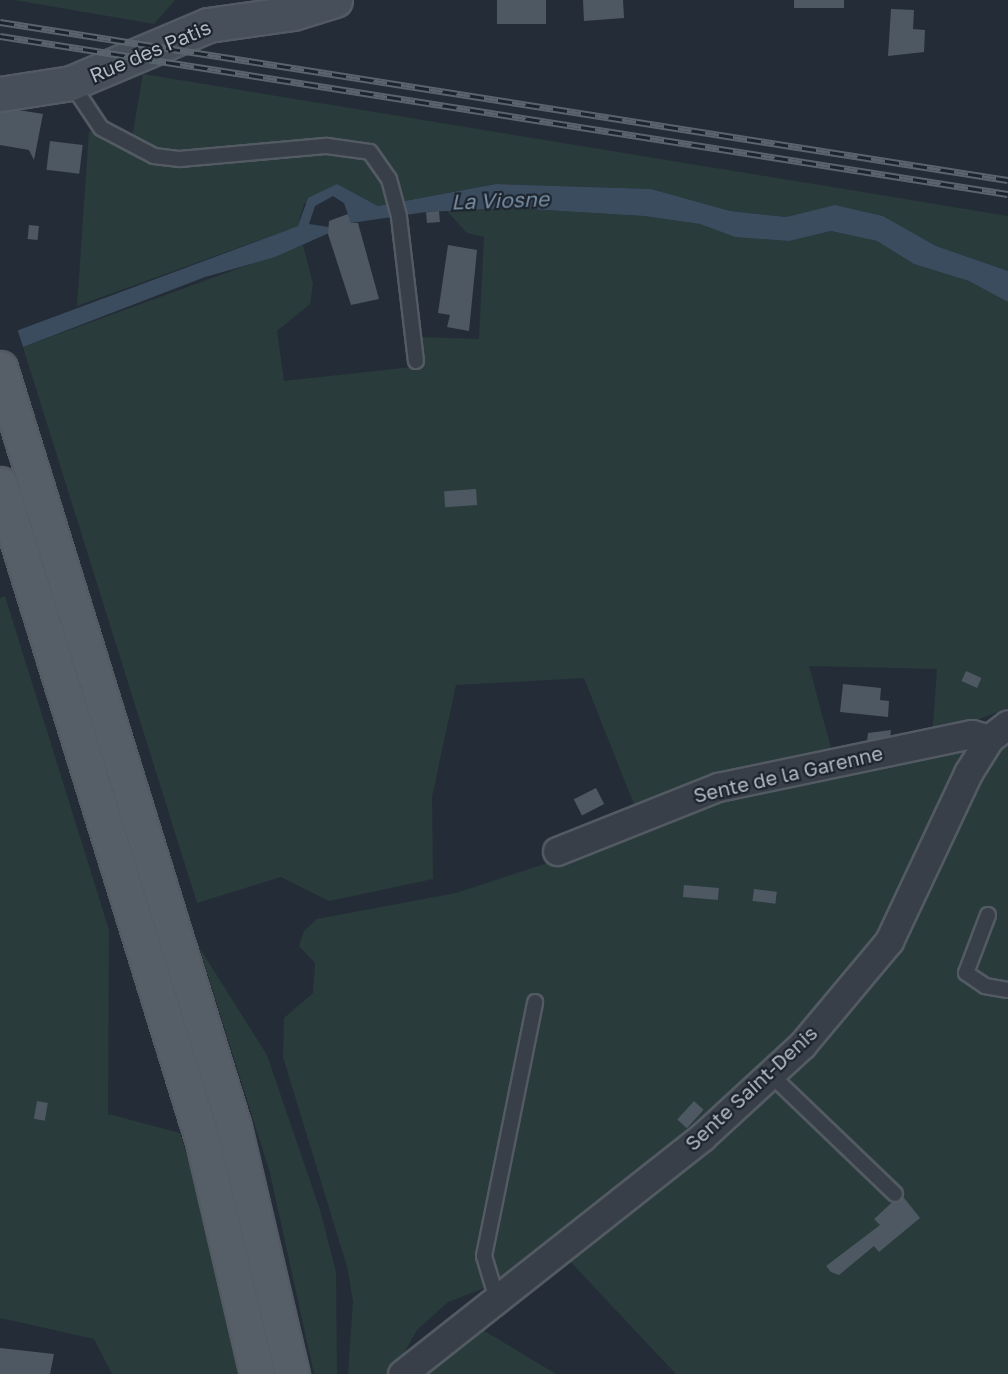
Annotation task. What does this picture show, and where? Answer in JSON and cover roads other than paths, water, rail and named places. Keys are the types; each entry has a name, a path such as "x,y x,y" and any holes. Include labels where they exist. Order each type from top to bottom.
{"main road":[{"name":"Rue des Patis","path":"0,94 71,84 208,25 303,11 335,0"},
{"path":"0,369 169,912 250,1185 292,1374"},
{"path":"0,484 216,1187 257,1374"}],"street":[{"name":"Sente de la Garenne","path":"557,851 718,787 972,734 999,731"},
{"name":"Sente Saint-Denis","path":"402,1374 496,1296 702,1137 802,1045 889,941 999,731"}],"lane":[{"path":"71,84 101,128 154,156 354,146 380,164 395,197 399,217 416,361"},
{"path":"988,915 966,973 985,986 1008,990"},
{"path":"496,1296 484,1256 535,1002"},
{"path":"770,1074 895,1194"}],"water":[{"name":"La Viosne","path":"337,184 378,206 496,184 651,189 730,211 786,217 835,205 883,216 936,246 1008,271 1008,302 969,281 914,264 877,241 831,231 789,241 735,237 700,224 644,216 512,208 426,212 351,223 344,203 333,196 315,206 309,224 329,227 329,233 275,257 205,277 23,347 0,337 298,226 308,198"}],"railway":[{"path":"0,22 1008,180"},
{"path":"0,36 1008,194"}]}
